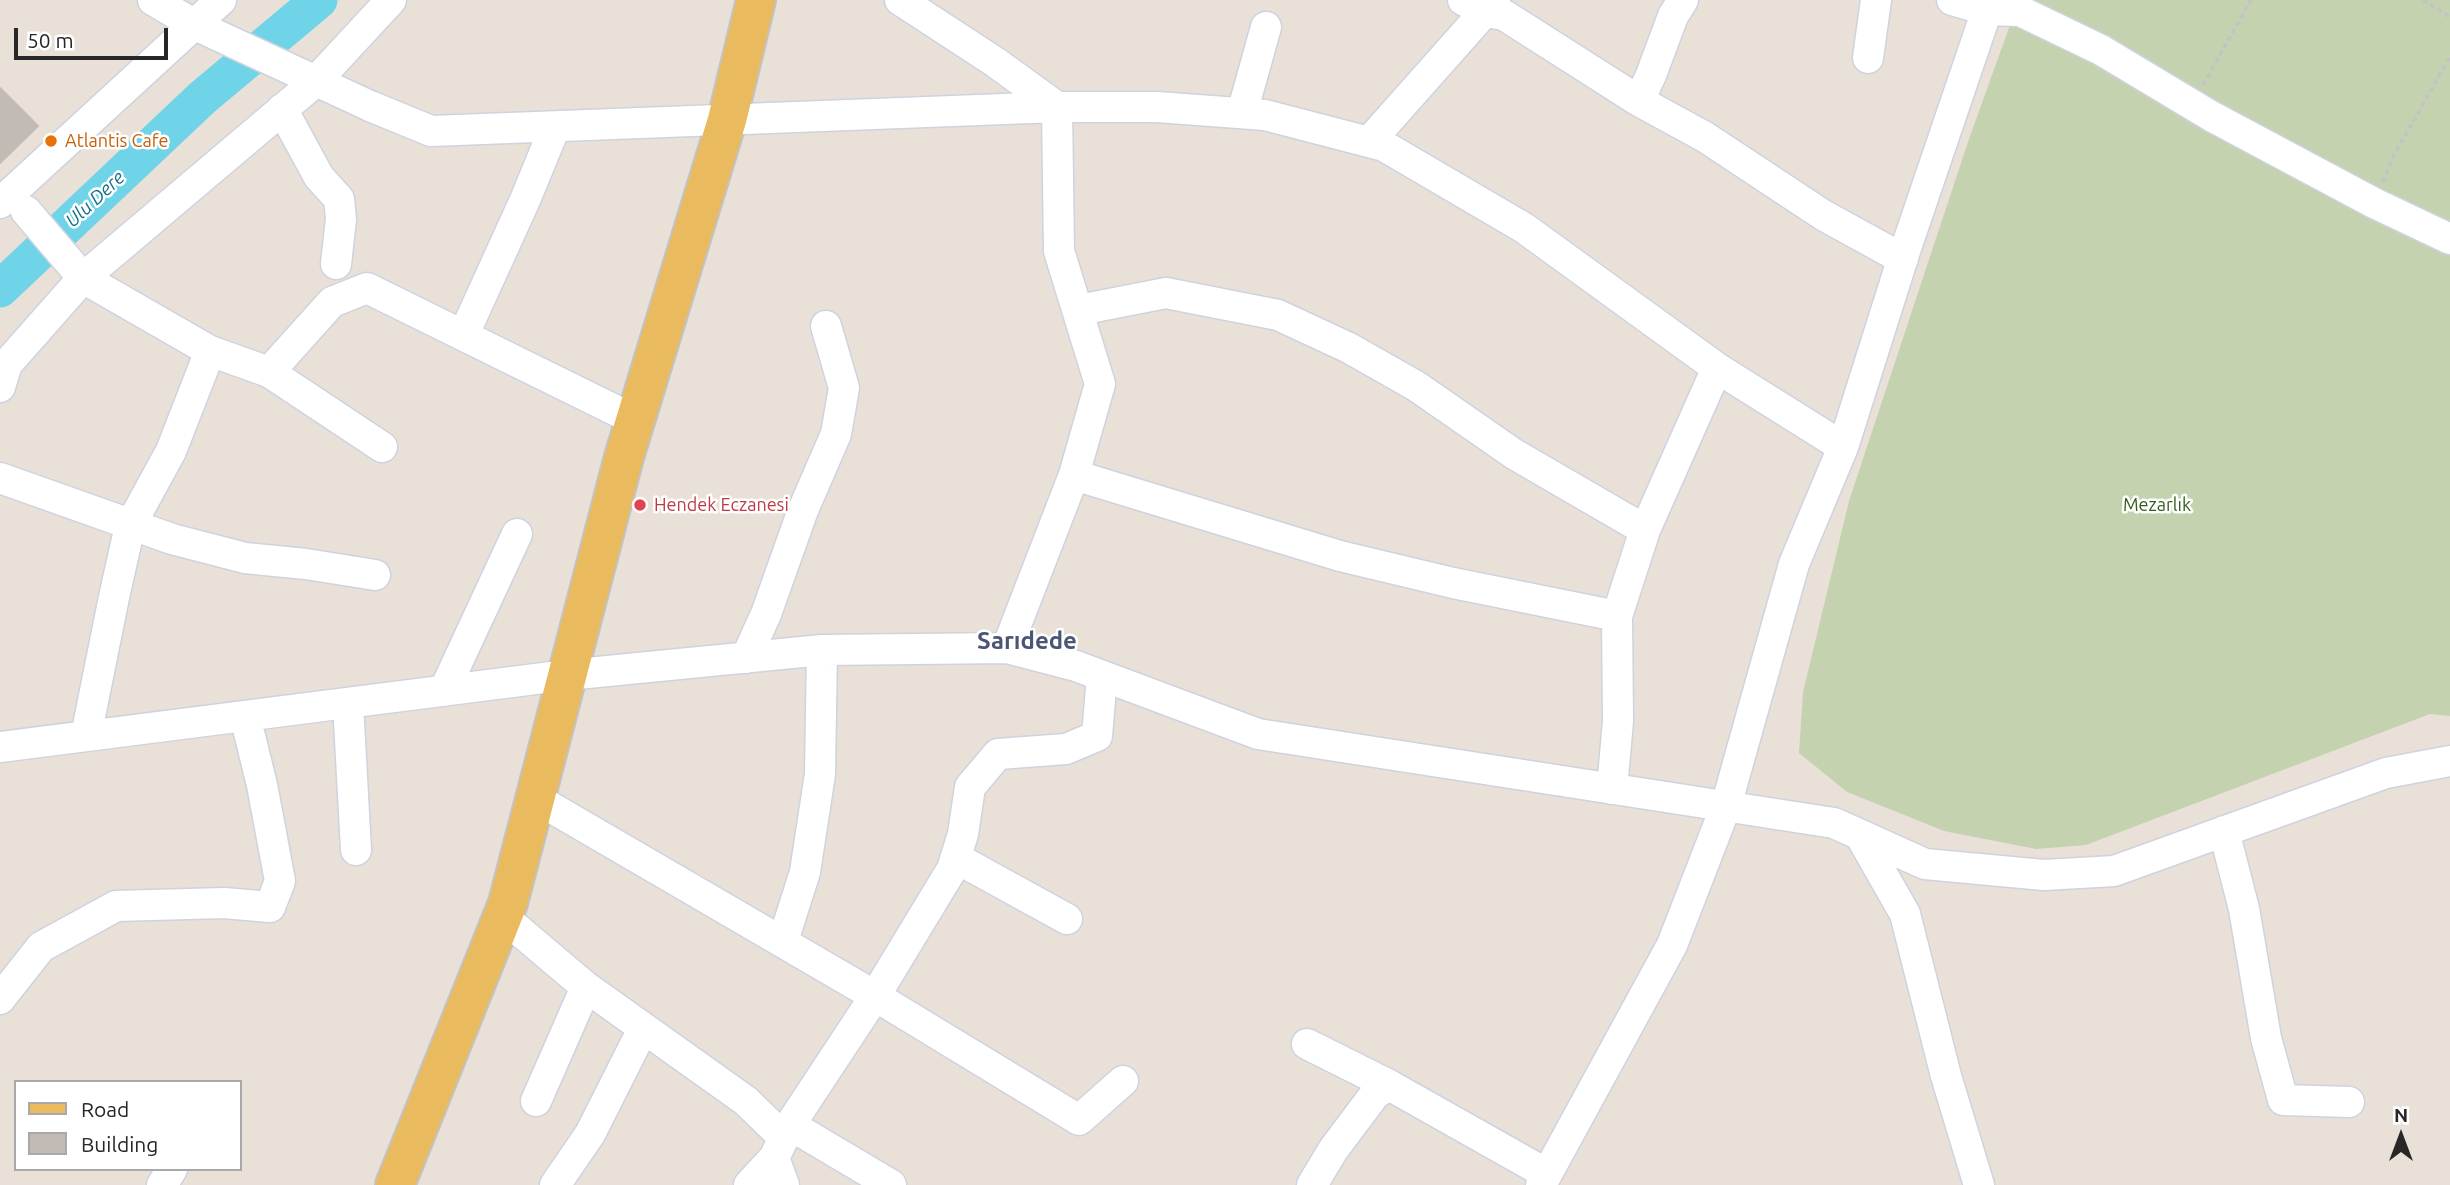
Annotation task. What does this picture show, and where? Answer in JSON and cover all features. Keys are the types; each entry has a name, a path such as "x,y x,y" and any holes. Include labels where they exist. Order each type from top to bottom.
{"main road":[{"path":"395,1185 502,916 635,420 727,120 756,0"}],"street":[{"path":"153,0 195,25 431,131 1057,107 1157,107 1265,115 1369,142 1384,146 1524,228 1717,368 1843,447"},
{"path":"221,0 13,207 83,278 210,351 268,372 382,447"},
{"path":"0,387 7,364 83,278 316,80 391,0"},
{"path":"900,0 995,62 1057,107"},
{"path":"1639,101 1683,0"},
{"path":"1868,58 1877,0"},
{"path":"1952,0 1987,10 2020,11 2101,50 2192,104 2374,203 2450,239"},
{"path":"1369,142 1481,4 1504,15 1639,101 1705,137 1823,215 1903,259"},
{"path":"1307,1044 1389,1085 1544,1180 1672,945 1726,806 1794,564 1843,447 1987,10"},
{"path":"1242,113 1266,27"},
{"path":"1007,648 1074,475 1100,384 1059,251 1057,107"},
{"path":"282,109 320,177 339,199 341,219 336,264"},
{"path":"464,334 555,127"},
{"path":"268,372 332,302 367,288 635,420"},
{"path":"1079,310 1166,293 1278,315 1349,348 1416,386 1514,454 1645,530"},
{"path":"746,657 766,614 803,510 836,434 844,387 826,326"},
{"path":"86,736 130,526 171,451 210,351"},
{"path":"1612,789 1618,720 1617,616 1645,530 1717,368"},
{"path":"1074,475 1340,556 1454,583 1617,616"},
{"path":"0,478 172,540 245,558 375,575"},
{"path":"444,691 517,534"},
{"path":"0,747 567,675 746,657 822,650 1007,648 1076,666 1258,734 1834,823 1925,864 2044,875 2114,871 2386,773 2450,761"},
{"path":"783,941 805,873 820,774 822,650"},
{"path":"748,1185 783,1152 952,869 963,835 971,787 998,754 1066,749 1097,736 1102,676"},
{"path":"348,703 356,850"},
{"path":"0,999 41,947 116,906 224,903 270,907 280,881 262,785 245,716"},
{"path":"535,798 783,941 1079,1120 1123,1081"},
{"path":"2224,831 2244,909 2266,1038 2283,1100 2349,1102"},
{"path":"1860,835 1905,914 1974,1180"},
{"path":"956,858 1068,919"},
{"path":"502,916 586,988 746,1101 783,1152 891,1185"},
{"path":"536,1101 586,988"},
{"path":"555,1185 590,1134 643,1029"},
{"path":"1312,1185 1333,1150 1375,1094 1389,1085"}],"path":[{"path":"2192,104 2251,0"},
{"path":"2423,0 2450,17"},
{"path":"2374,203 2394,155 2450,57"}],"green space":[{"name":"Mezarlık","path":"2019,0 2450,0 2450,716 2430,714 2086,845 2036,849 1944,831 1847,792 1799,753 1803,692 1849,501 1969,139"}],"building":[{"path":"0,88 38,126 0,163"}],"waterway":[{"name":"Ulu Dere","path":"0,289 202,98 319,0"}],"place":[{"name":"Atlantis Cafe","path":"51,141"},
{"name":"Hendek Eczanesi","path":"640,505"}],"district":[{"name":"Sarıdede","path":"1027,641"}]}
